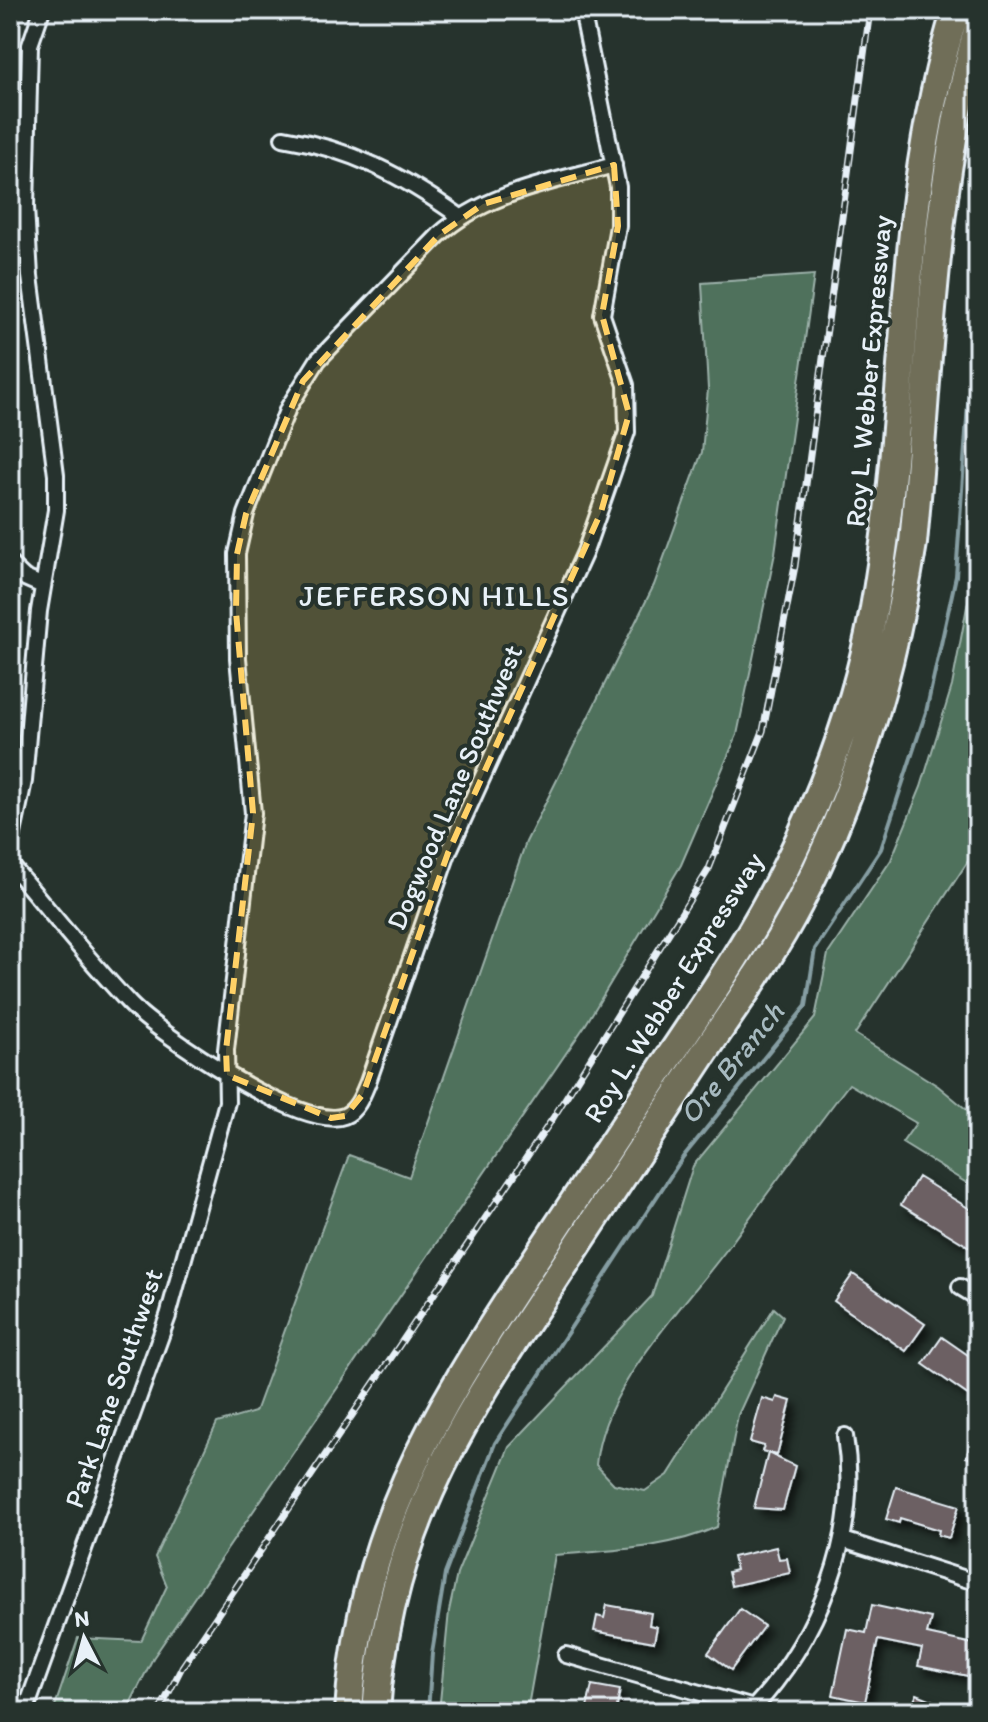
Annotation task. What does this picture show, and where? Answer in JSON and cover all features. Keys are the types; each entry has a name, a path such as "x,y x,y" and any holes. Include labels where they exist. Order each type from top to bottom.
{"highway":[{"name":"Roy L. Webber Expressway","path":"349,1712 365,1600 378,1550 411,1463 481,1342 757,921 803,831 830,765 873,614 895,448 917,198 935,89 956,10"},
{"name":"Roy L. Webber Expressway","path":"376,1712 385,1640 404,1556 462,1422 772,950 821,859 861,761 904,598 913,543 944,199 964,77 978,27"}],"street":[{"path":"10,848 24,781 43,586 57,488 30,276 25,140 30,45 42,10"},
{"name":"Dogwood Lane Southwest","path":"10,864 129,1004 227,1075 293,1107 331,1118 345,1116 354,1109 368,1082 444,865 585,552 627,432 626,385 602,315 618,226 614,165 582,10"},
{"path":"283,138 360,156 389,170 459,216 483,204 614,165"},
{"name":"Park Lane Southwest","path":"25,1712 168,1316 227,1102 228,1020 253,813 236,628 240,532 288,408 303,381 376,299 459,216"},
{"path":"10,564 25,578 43,586"},
{"path":"960,1287 978,1298"},
{"path":"566,1655 752,1710 808,1631 843,1540 850,1485 845,1436"},
{"path":"843,1540 978,1583"}],"highlighted area":[{"path":"614,165 618,226 602,315 629,414 601,512 448,853 363,1094 345,1116 331,1118 227,1075 226,1050 253,813 236,612 237,554 246,514 303,381 439,235 483,204"}],"green space":[{"path":"814,275 775,553 737,735 681,865 586,1024 153,1658 126,1712 53,1712 78,1638 141,1641 167,1586 155,1557 217,1423 255,1412 349,1155 409,1177 526,842 654,585 702,452 708,389 702,283"},
{"path":"978,506 978,837 972,855 855,1034 938,1086 978,1119 978,1190 902,1143 916,1123 849,1084 730,1245 648,1349 613,1406 602,1435 596,1465 614,1484 645,1491 668,1475 774,1308 783,1316 738,1415 717,1527 657,1545 555,1555 527,1712 439,1712 449,1611 457,1574 509,1447 652,1296 693,1166 815,1018 828,954 891,860 921,787 952,686 969,596"}],"building":[{"path":"918,1177 978,1214 976,1251 901,1205"},
{"path":"853,1274 925,1324 906,1351 834,1301"},
{"path":"942,1337 978,1362 978,1402 923,1364"},
{"path":"777,1397 791,1401 777,1455 762,1451 764,1446 750,1442 762,1398 775,1402"},
{"path":"970,1445 976,1448 972,1459 966,1457"},
{"path":"768,1453 795,1466 783,1510 754,1508"},
{"path":"896,1487 959,1506 949,1538 938,1535 939,1530 900,1518 899,1523 886,1519"},
{"path":"776,1547 779,1559 787,1558 790,1573 731,1586 728,1572 736,1570 733,1557"},
{"path":"607,1605 651,1613 649,1625 657,1627 654,1642 594,1631 597,1616 604,1618"},
{"path":"872,1605 931,1618 927,1634 978,1645 978,1678 918,1666 922,1649 878,1640 865,1702 833,1695 847,1629 866,1633"},
{"path":"740,1609 764,1626 731,1670 708,1653"},
{"path":"592,1685 620,1690 616,1712 586,1712"},
{"path":"917,1694 947,1706 945,1712 909,1712"}],"waterway":[{"name":"Ore Branch","path":"428,1712 432,1653 445,1574 495,1443 683,1157 806,1006 815,949 881,849 926,712 956,576 978,261"}],"railway":[{"path":"159,1712 182,1667 553,1118 709,869 763,731 795,566 870,10"}],"district":[{"name":"JEFFERSON HILLS","path":"435,595"}]}
